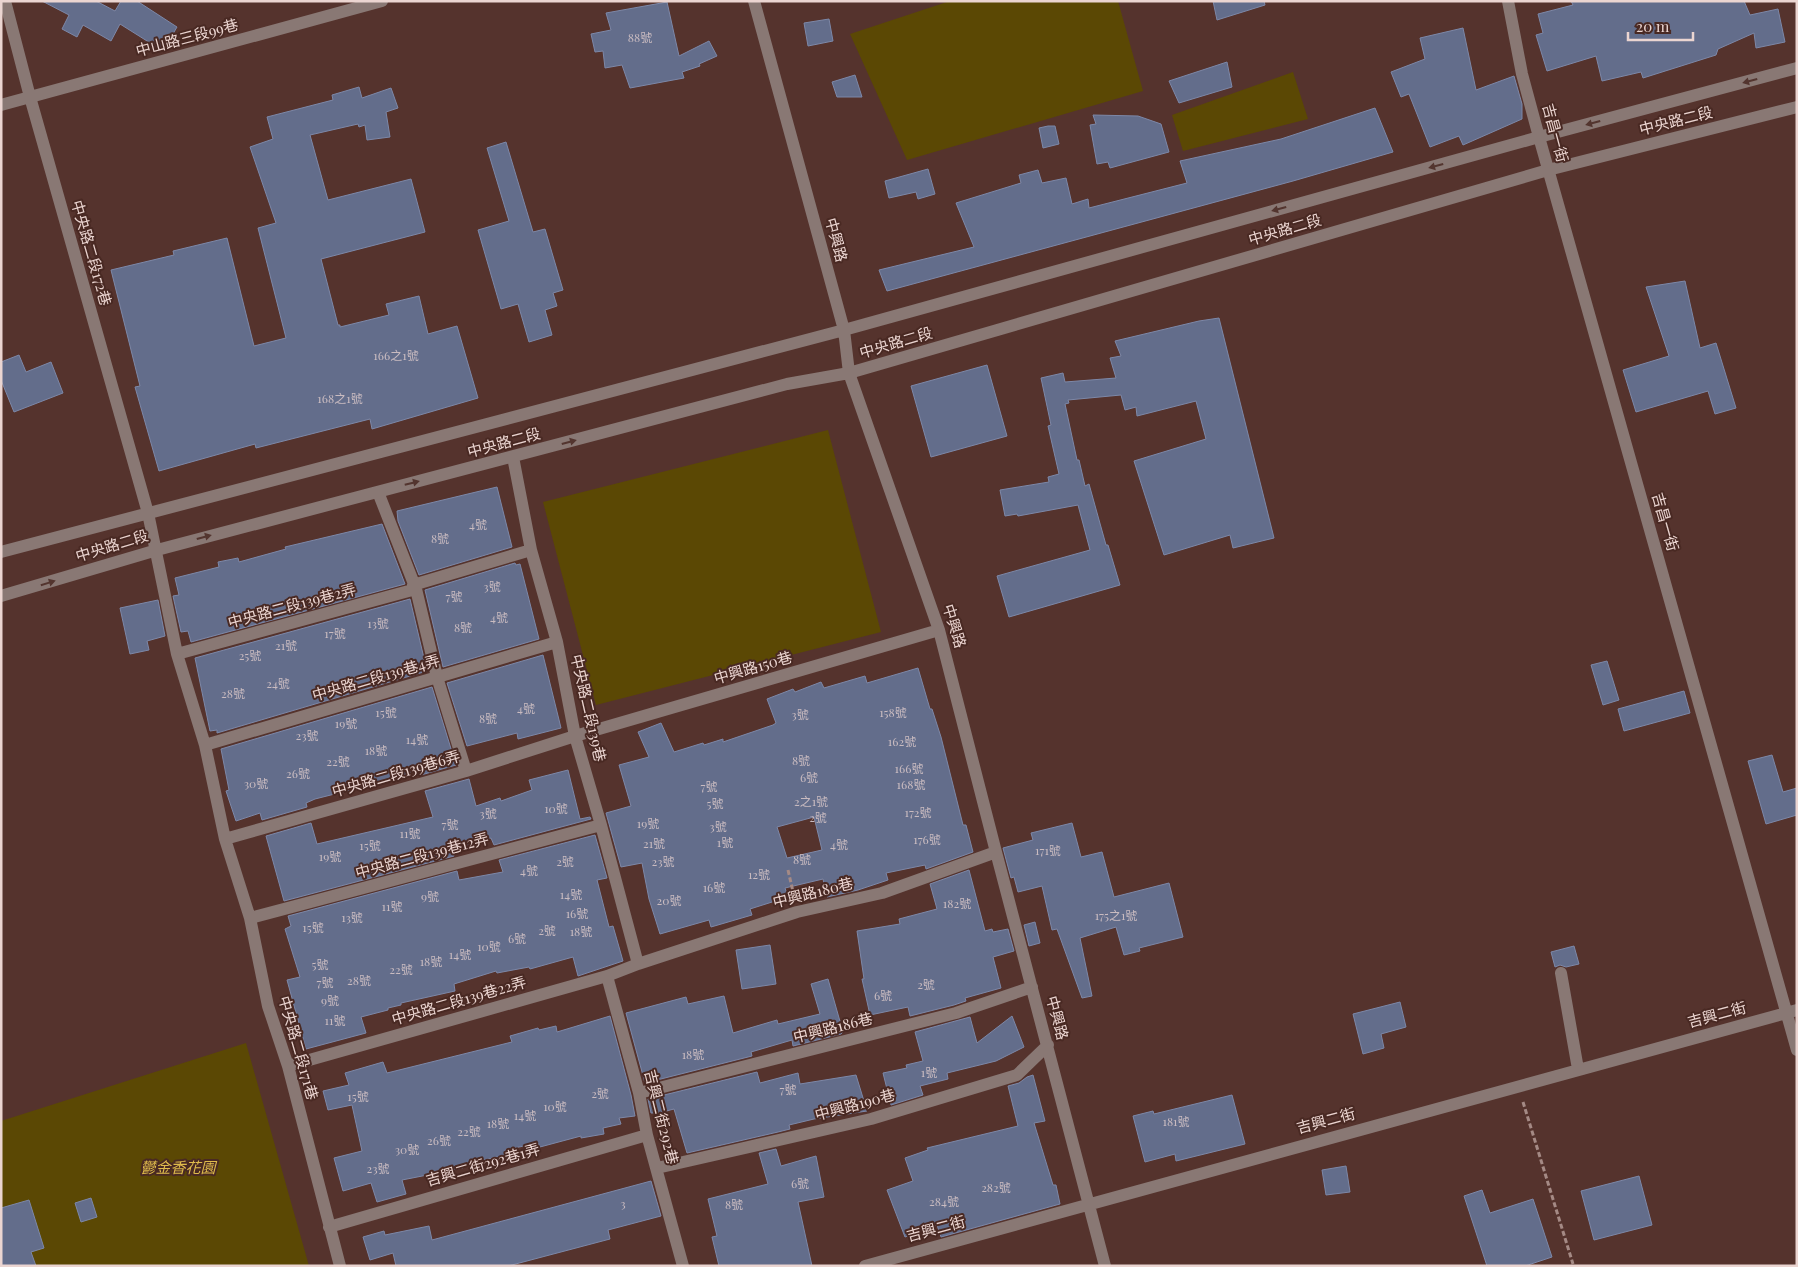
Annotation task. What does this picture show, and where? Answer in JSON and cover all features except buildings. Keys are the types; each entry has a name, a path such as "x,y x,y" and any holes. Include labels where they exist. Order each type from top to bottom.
{"street":[{"name":"中央路二段172巷","path":"5,1 30,97 148,513 177,654"},
{"name":"中山路三段99巷","path":"1,105 382,1"},
{"name":"中興路","path":"754,1 844,330 849,373 939,630 1106,1266"},
{"name":"吉昌一街","path":"1508,1 1522,74 1548,170 1792,1011 1797,1050"},
{"name":"中央路二段","path":"1,552 844,330 1539,137 1797,68"},
{"name":"中央路二段","path":"1,596 157,550 787,384 849,373 1548,170 1797,107"},
{"name":"中央路二段139巷","path":"513,457 531,550 557,642 575,736 602,825 638,964"},
{"path":"378,492 415,587 437,677 466,771"},
{"name":"中央路二段139巷2弄","path":"177,654 415,587 531,550"},
{"name":"中興路150巷","path":"575,736 939,630"},
{"name":"中央路二段139巷4弄","path":"205,744 557,642"},
{"name":"中央路二段171巷","path":"177,654 205,744 224,839 250,918 268,1006 288,1066 340,1266"},
{"name":"中央路二段139巷6弄","path":"224,839 466,771 575,736"},
{"name":"中央路二段139巷12弄","path":"250,918 602,825"},
{"name":"中興路180巷","path":"638,964 797,912 882,893 996,852"},
{"name":"中央路二段139巷22弄","path":"288,1066 607,976 638,964"},
{"path":"1561,973 1578,1069"},
{"name":"吉興二街292巷","path":"607,976 639,1093 647,1135 683,1266"},
{"name":"中興路186巷","path":"639,1093 956,1013 1032,988"},
{"name":"吉興二街","path":"864,1266 1792,1011"},
{"name":"中興路190巷","path":"657,1168 872,1119 1017,1075 1048,1045"},
{"name":"吉興二街292巷1弄","path":"329,1227 647,1135"}],"path":[{"path":"788,870 797,912"},
{"path":"1518,1086 1573,1264"}],"green space":[{"path":"950,1 1118,1 1143,91 907,160 850,34"},
{"path":"1293,72 1308,119 1183,151 1172,115"},
{"path":"828,430 881,632 596,705 543,502"},
{"name":"鬱金香花園","path":"246,1043 309,1266 1,1266 1,1121"}]}
